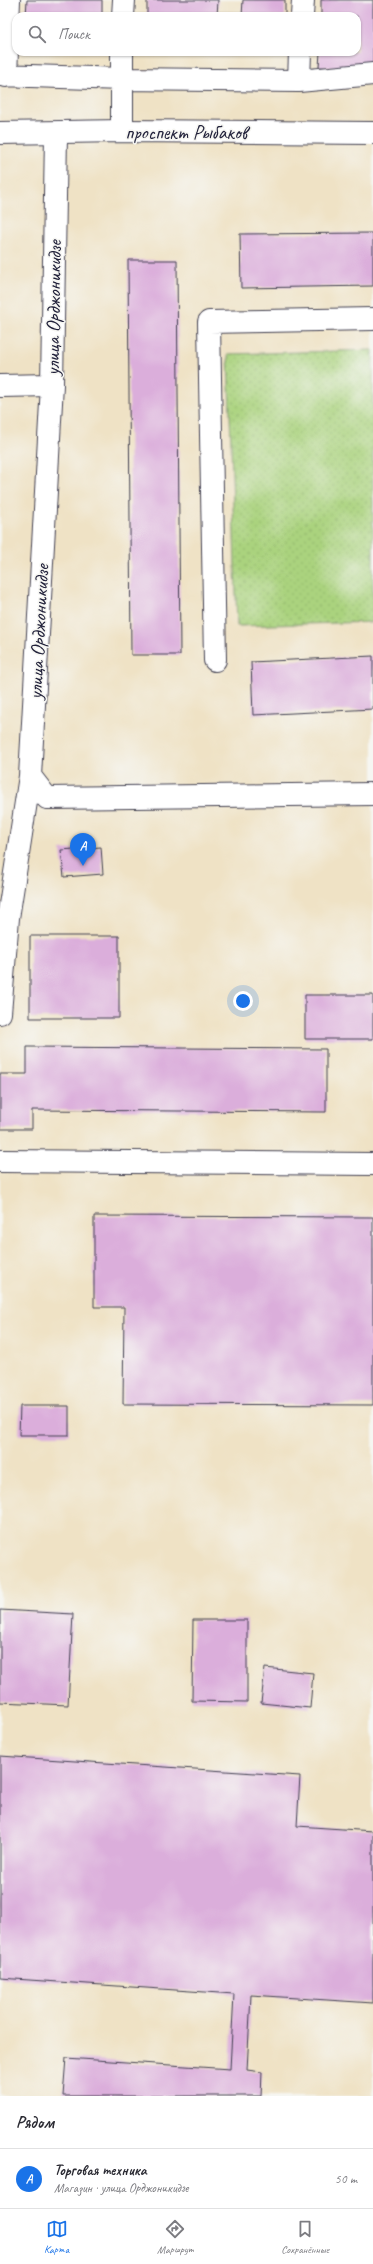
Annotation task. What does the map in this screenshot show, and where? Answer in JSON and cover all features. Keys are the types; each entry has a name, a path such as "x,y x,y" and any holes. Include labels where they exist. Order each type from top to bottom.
{"street":[{"path":"9,0 3,76 299,81 373,74"},
{"path":"123,12 124,0"},
{"path":"302,12 303,0"},
{"path":"122,56 122,131"},
{"path":"299,81 300,56"},
{"name":"проспект Рыбаков","path":"0,133 56,134 122,131 373,133"},
{"name":"улица Орджоникидзе","path":"0,1013 8,918 30,776 52,385 56,134"},
{"path":"215,660 209,322 373,319"},
{"path":"0,386 52,385"},
{"path":"30,776 47,798 373,794"},
{"path":"0,1160 373,1164"}],"green space":[{"path":"373,350 373,622 237,626 228,354"}],"building":[{"path":"27,0 102,0 102,12 26,12"},
{"path":"147,0 218,0 217,12 147,12"},
{"path":"243,0 285,0 285,12 242,12"},
{"path":"321,0 373,0 373,70 319,67 320,56 361,56 361,12 321,12"},
{"path":"373,233 373,286 241,288 240,234"},
{"path":"128,260 177,260 180,655 131,655"},
{"path":"373,656 373,709 253,715 251,662"},
{"path":"101,847 103,874 64,877 61,850"},
{"path":"30,936 119,936 119,1018 30,1018"},
{"path":"305,995 373,995 373,1039 305,1039"},
{"path":"27,1047 326,1049 326,1112 32,1110 32,1129 0,1129 0,1074 27,1074"},
{"path":"94,1216 373,1217 373,1405 123,1404 124,1307 94,1307"},
{"path":"20,1406 69,1406 69,1435 19,1435"},
{"path":"0,1610 73,1614 68,1705 0,1702"},
{"path":"193,1620 247,1620 247,1702 192,1701"},
{"path":"265,1668 313,1673 310,1708 261,1703"},
{"path":"0,1756 300,1776 297,1826 373,1831 373,2003 251,1995 247,2070 262,2072 261,2096 63,2096 66,2058 230,2069 234,1994 0,1978"}],"place":[{"name":"Торговая техника","path":"83,866"}]}
